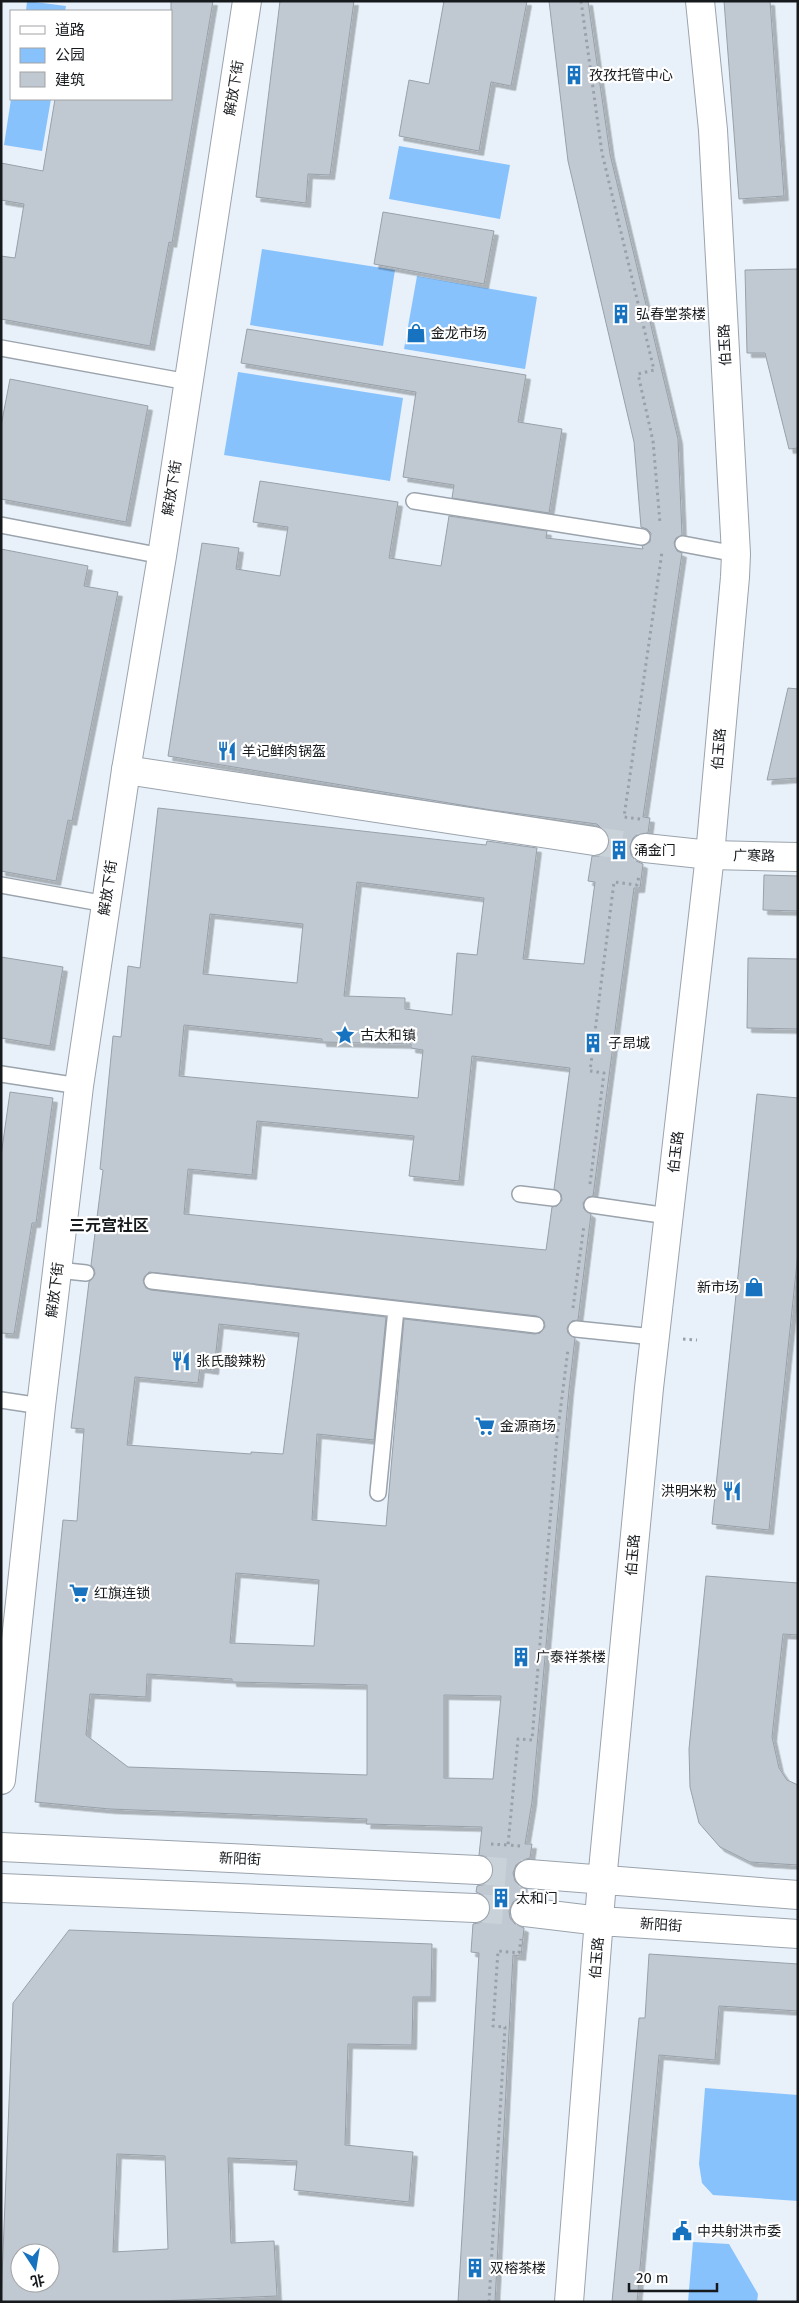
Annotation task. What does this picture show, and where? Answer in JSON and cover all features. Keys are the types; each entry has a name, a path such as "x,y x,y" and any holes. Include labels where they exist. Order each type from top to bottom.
{"main road":[{"name":"解放下街","path":"1,1780 41,1406 79,1086 126,770 162,556 247,1"},
{"name":"伯玉路","path":"569,2302 602,1881 654,1337 710,855 736,554 713,130 700,1"},
{"path":"126,770 594,841"},
{"name":"广寒路","path":"643,857 710,855 798,857"},
{"name":"新阳街","path":"1,1847 478,1870"},
{"path":"529,1874 798,1895"},
{"path":"1,1888 475,1908"},
{"name":"新阳街","path":"523,1923 600,1921 798,1934"}],"lane":[{"path":"1,348 188,382"},
{"path":"414,500 642,537"},
{"path":"1,525 162,556"},
{"path":"683,544 736,554"},
{"path":"1,885 106,904"},
{"path":"1,1074 79,1086"},
{"path":"520,1194 553,1198"},
{"path":"589,1210 668,1216"},
{"path":"57,1270 86,1274"},
{"path":"152,1281 536,1325"},
{"path":"378,1493 396,1309"},
{"path":"573,1335 654,1337"},
{"path":"1,1400 41,1406"}],"path":[{"path":"581,1 602,153 654,370 638,374 653,441 661,529"},
{"path":"647,820 624,817 662,548"},
{"path":"589,1186 604,1073 590,1071 614,882 637,885 643,857"},
{"path":"573,1312 589,1210"},
{"path":"529,1847 508,1845 518,1739 532,1740 558,1437 573,1335"},
{"path":"489,2302 505,2027 492,2026 498,1951 519,1953 523,1923"}],"green space":[{"path":"27,1 66,6 65,10 26,10"},
{"path":"11,100 51,100 42,151 4,145"},
{"path":"399,146 510,165 500,219 389,199"},
{"path":"262,249 395,270 383,346 250,325"},
{"path":"417,276 537,297 525,369 404,349"},
{"path":"238,372 403,398 390,481 224,455"},
{"path":"705,2088 798,2095 798,2201 713,2195 702,2183 699,2164"},
{"path":"693,2242 729,2244 758,2294 757,2302 688,2302"}],"building":[{"path":"171,1 213,1 172,243 169,242 150,346 1,319 1,256 15,258 24,204 1,200 1,163 43,171 55,100 172,100"},
{"path":"280,1 354,1 330,175 308,174 306,203 256,197"},
{"path":"444,1 527,1 511,86 491,82 479,151 399,136 409,80 429,84"},
{"path":"549,1 588,1 610,154 678,439 682,535 676,538 674,543 677,551 682,553 643,817 650,818 648,833 638,834 633,838 630,846 631,855 636,861 643,864 640,888 634,888 593,1196 588,1197 583,1203 584,1209 591,1214 578,1320 572,1321 567,1328 568,1333 575,1338 532,1802 525,1844 532,1844 530,1858 516,1865 513,1873 515,1881 521,1887 527,1889 527,1896 513,1902 509,1911 510,1918 515,1924 524,1928 521,1956 513,1955 495,2302 458,2302 479,1953 471,1952 473,1924 483,1922 491,1909 489,1900 476,1892 477,1886 486,1884 494,1871 492,1862 487,1857 479,1855 482,1827 366,1824 367,1819 110,1809 35,1802 63,1520 77,1521 84,1429 71,1428 89,1282 95,1274 91,1265 103,1170 100,1169 113,1036 121,1037 128,966 140,968 158,808 486,845 487,841 537,848 523,959 584,964 595,882 588,881 592,856 599,856 606,851 609,843 608,835 597,824 491,810 168,756 202,543 239,548 236,569 280,576 288,527 253,522 260,481 398,502 389,558 441,566 449,516 547,531 546,538 643,549 642,546 650,542 651,533 641,527 634,442 568,161","holes":["357,882 484,898 477,955 457,953 452,1015 405,1009 405,998 344,996","210,914 303,924 297,983 203,974","184,1025 322,1039 322,1042 411,1044 411,1048 423,1050 418,1098 179,1076","472,1056 570,1068 554,1189 561,1194 562,1200 557,1206 552,1207 546,1250 184,1214 188,1169 252,1175 257,1121 414,1136 409,1176 459,1181","149,1272 537,1316 544,1321 545,1327 540,1333 535,1334 404,1319 386,1526 312,1520 317,1434 374,1440 386,1317 146,1288 143,1280","219,1324 299,1333 283,1454 251,1452 251,1454 127,1445 135,1377 198,1383 200,1368 214,1370","236,1573 319,1580 314,1646 230,1643","147,1674 232,1679 232,1682 367,1685 367,1775 128,1767 86,1735 90,1694 146,1697","444,1695 501,1696 493,1779 444,1778"]},
{"path":"724,1 770,1 784,196 739,199"},
{"path":"383,212 494,231 484,284 374,264"},
{"path":"798,269 798,448 789,449 765,353 747,353 745,270"},
{"path":"247,329 526,375 518,422 562,429 549,513 452,498 454,485 403,477 416,392 241,363"},
{"path":"10,379 148,406 126,522 1,499 1,426"},
{"path":"1,549 88,566 84,586 118,592 72,821 68,820 56,881 1,871"},
{"path":"788,688 798,689 798,778 767,780"},
{"path":"764,875 798,876 798,911 763,910"},
{"path":"1,957 63,967 50,1046 1,1038"},
{"path":"748,958 798,959 798,1029 747,1028"},
{"path":"10,1092 53,1098 36,1223 32,1223 14,1334 1,1333 1,1156"},
{"path":"757,1094 798,1098 798,1253 769,1530 712,1524"},
{"path":"706,1576 798,1583 798,1635 783,1634 772,1737 779,1768 787,1780 798,1785 798,1865 750,1862 720,1847 699,1823 690,1787 689,1749"},
{"path":"69,1930 432,1944 431,1997 413,1997 412,2045 348,2044 345,2145 413,2152 409,2202 294,2190 297,2161 228,2158 231,2243 274,2241 277,2296 136,2302 1,2302 13,2003","holes":["117,2154 165,2156 168,2249 113,2252"]},
{"path":"649,1954 798,1964 798,2011 719,2006 715,2060 659,2055 637,2302 612,2302 639,2018 645,2018"}],"tunnel":[{"path":"594,841 645,848"},
{"path":"478,1870 529,1874"},
{"path":"475,1908 525,1912"}],"place":[{"name":"孜孜托管中心","path":"574,75"},
{"name":"弘春堂茶楼","path":"621,314"},
{"name":"金龙市场","path":"416,333"},
{"name":"羊记鲜肉锅盔","path":"227,751"},
{"name":"涌金门","path":"619,850"},
{"name":"古太和镇","path":"345,1035"},
{"name":"子昂城","path":"593,1043"},
{"name":"新市场","path":"754,1287"},
{"name":"张氏酸辣粉","path":"181,1361"},
{"name":"金源商场","path":"485,1426"},
{"name":"洪明米粉","path":"732,1491"},
{"name":"红旗连锁","path":"79,1593"},
{"name":"广泰祥茶楼","path":"521,1657"},
{"name":"太和门","path":"501,1898"},
{"name":"中共射洪市委","path":"682,2231"},
{"name":"双榕茶楼","path":"475,2268"}],"district":[{"name":"三元宫社区","path":"109,1225"}]}
